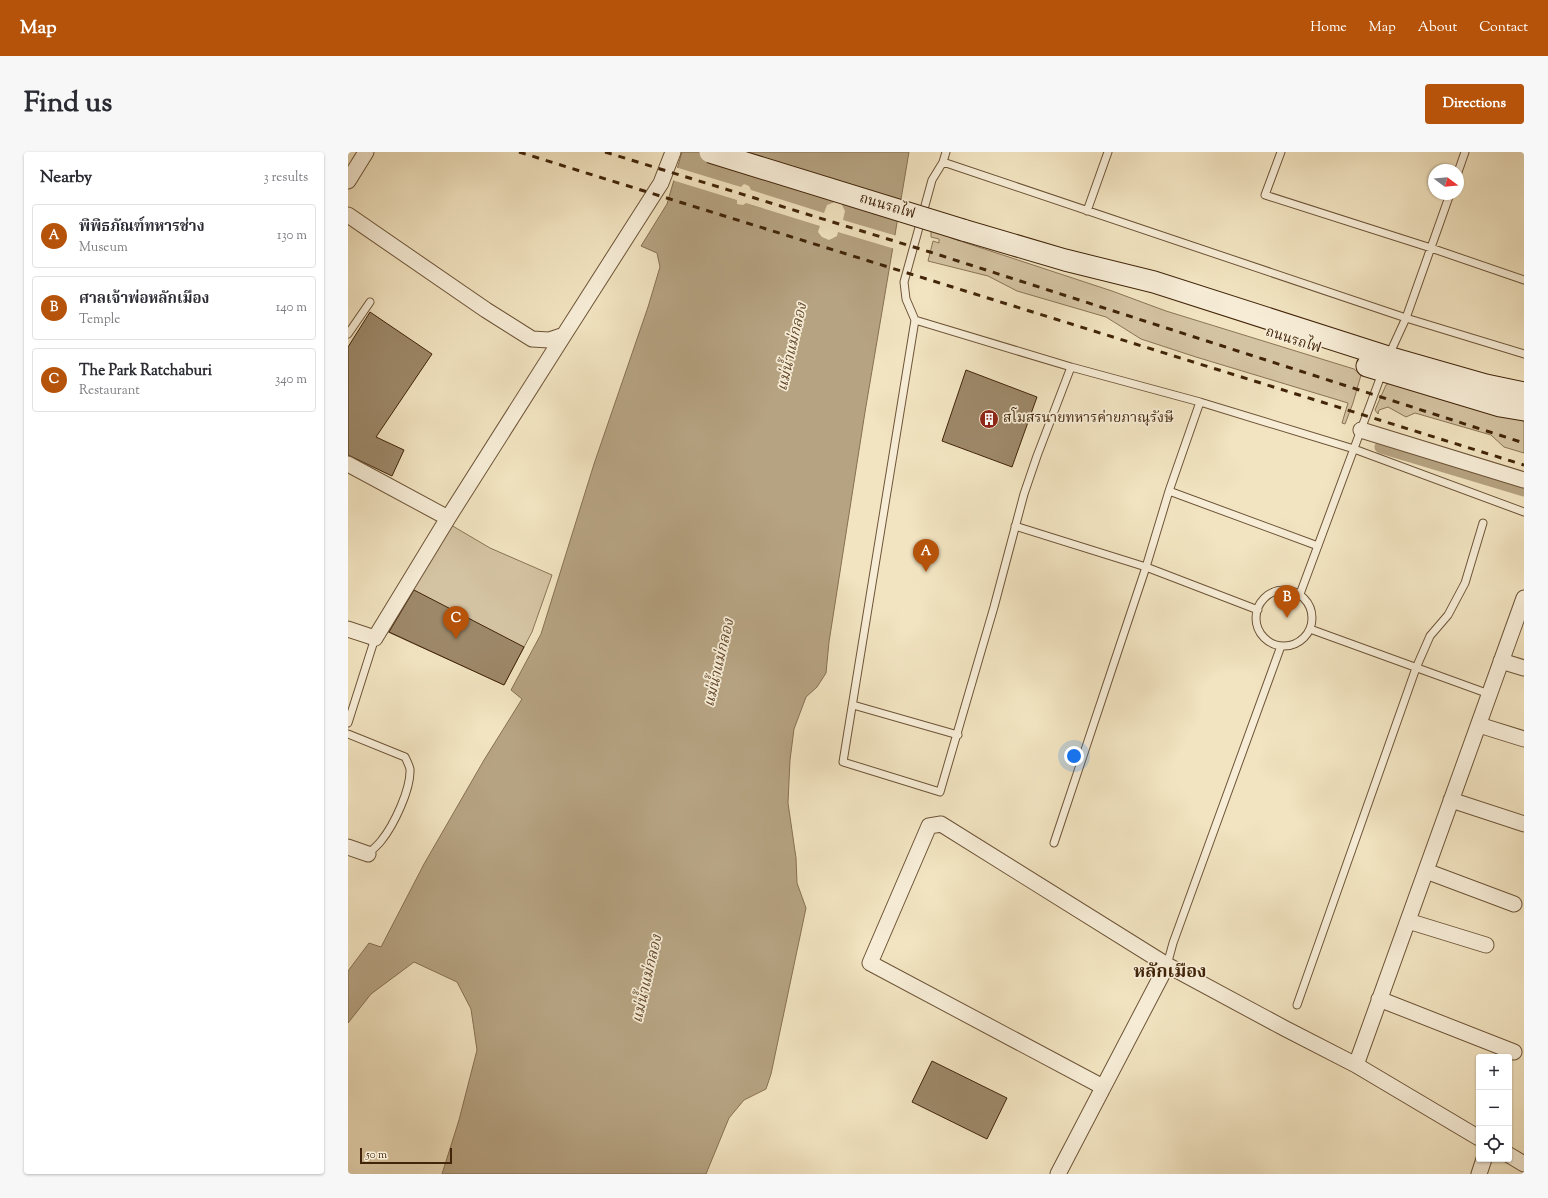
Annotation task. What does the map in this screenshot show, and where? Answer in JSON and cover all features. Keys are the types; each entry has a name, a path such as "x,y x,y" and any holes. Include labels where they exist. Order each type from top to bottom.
{"main road":[{"name":"ถนนรถไฟ","path":"710,152 1065,260 1163,298 1385,364 1500,406 1524,410"},
{"name":"ถนนรถไฟ","path":"1385,364 1524,393"}],"street":[{"path":"348,629 375,638 448,518 662,183 673,152"},
{"path":"351,177 365,154"},
{"path":"348,215 486,310 532,339 549,340 564,335"},
{"path":"1361,430 1524,480"},
{"path":"348,464 448,518"},
{"path":"1356,1064 1524,598"},
{"path":"1502,661 1524,668"},
{"path":"1479,725 1524,739"},
{"path":"1452,800 1524,824"},
{"path":"1103,1087 870,963 929,826 940,824 1167,965 1284,1028 1356,1064 1476,1136"},
{"path":"348,847 368,854"},
{"path":"1426,871 1514,904"},
{"path":"1408,921 1486,945"},
{"path":"1058,1174 1167,965"},
{"path":"1379,999 1514,1052"},
{"path":"1512,1157 1524,1164"},
{"path":"1479,1174 1483,1162"}],"lane":[{"path":"946,152 943,162 932,180 904,282 906,299 915,320 843,762 940,792 958,735 1015,526 1037,456 1071,367"},
{"path":"1087,211 1108,152"},
{"path":"1281,152 1265,195 1431,248 1524,280"},
{"path":"1461,164 1465,152"},
{"path":"943,162 1406,318 1524,354"},
{"path":"1300,594 1385,364 1406,318 1448,200"},
{"path":"348,334 370,302"},
{"path":"915,320 1071,367 1200,402 1354,449 1524,512"},
{"path":"1054,843 1146,567 1169,491 1200,402"},
{"path":"1169,491 1318,546"},
{"path":"1297,1005 1416,668 1430,636 1448,615 1465,583 1483,523"},
{"path":"1015,526 1146,567 1258,610"},
{"path":"1282,589 1292,590 1300,594 1307,601 1312,610 1310,629 1305,637 1297,643 1281,646 1271,644 1263,638 1258,629 1256,620 1258,610 1258,606 1264,598 1272,592 1282,589"},
{"path":"1310,629 1489,694"},
{"path":"348,723 375,638"},
{"path":"1167,965 1178,928 1281,646"},
{"path":"853,705 958,735"},
{"path":"348,734 405,757 410,767 409,781 389,829 381,842 368,854"}],"shaded area":[{"path":"931,227 950,234 951,238 1112,291 1166,311 1354,369 1361,375 1345,424 1342,423 1348,403 1141,339 1106,317 1017,291 988,276 928,261 933,241 939,243 939,239 931,237"},
{"path":"1393,381 1424,394 1457,404 1524,419 1524,453 1504,447 1491,435 1415,413 1406,417 1388,407 1379,410 1378,414 1375,410 1386,385"},
{"path":"451,525 490,548 552,575 532,632 504,685 386,631"}],"water":[{"name":"แม่น้ำแม่กลอง","path":"682,152 909,152 865,412 829,642 826,673 817,687 806,697 794,729 790,760 788,803 796,858 797,883 806,908 771,1074 766,1089 744,1100 729,1118 706,1174 442,1174 459,1120 477,1050 471,1009 457,982 414,962 371,994 348,1023 348,971 369,943 381,947 424,864 484,760 522,699 511,690 541,634 594,464 648,307 660,267 657,253 641,246 667,204"}],"pier":[{"path":"675,167 741,187 744,184 749,186 751,190 824,213 827,205 835,202 841,203 845,211 843,220 897,236 895,249 838,232 837,236 829,240 822,237 818,232 820,226 746,203 743,205 737,204 737,200 672,180"}],"building":[{"path":"370,312 432,354 376,437 404,450 392,476 348,455 348,347"},
{"name":"สโมสรนายทหารค่ายภาณุรังษี","path":"966,370 1037,397 1012,467 942,441"},
{"path":"414,590 524,647 504,685 389,632"},
{"path":"932,1061 1007,1098 987,1139 912,1102"}],"waterway":[{"path":"1381,447 1524,490"}],"railway":[{"path":"519,152 1524,465"},
{"path":"605,152 930,252 1524,443"}],"place":[{"name":"สโมสรนายทหารค่ายภาณุรังษี","path":"989,419"},
{"name":"พิพิธภัณฑ์ทหารช่าง","path":"926,572"},
{"name":"ศาลเจ้าพ่อหลักเมือง","path":"1287,618"},
{"name":"The Park Ratchaburi","path":"456,639"}],"district":[{"name":"หลักเมือง","path":"1170,973"}]}
